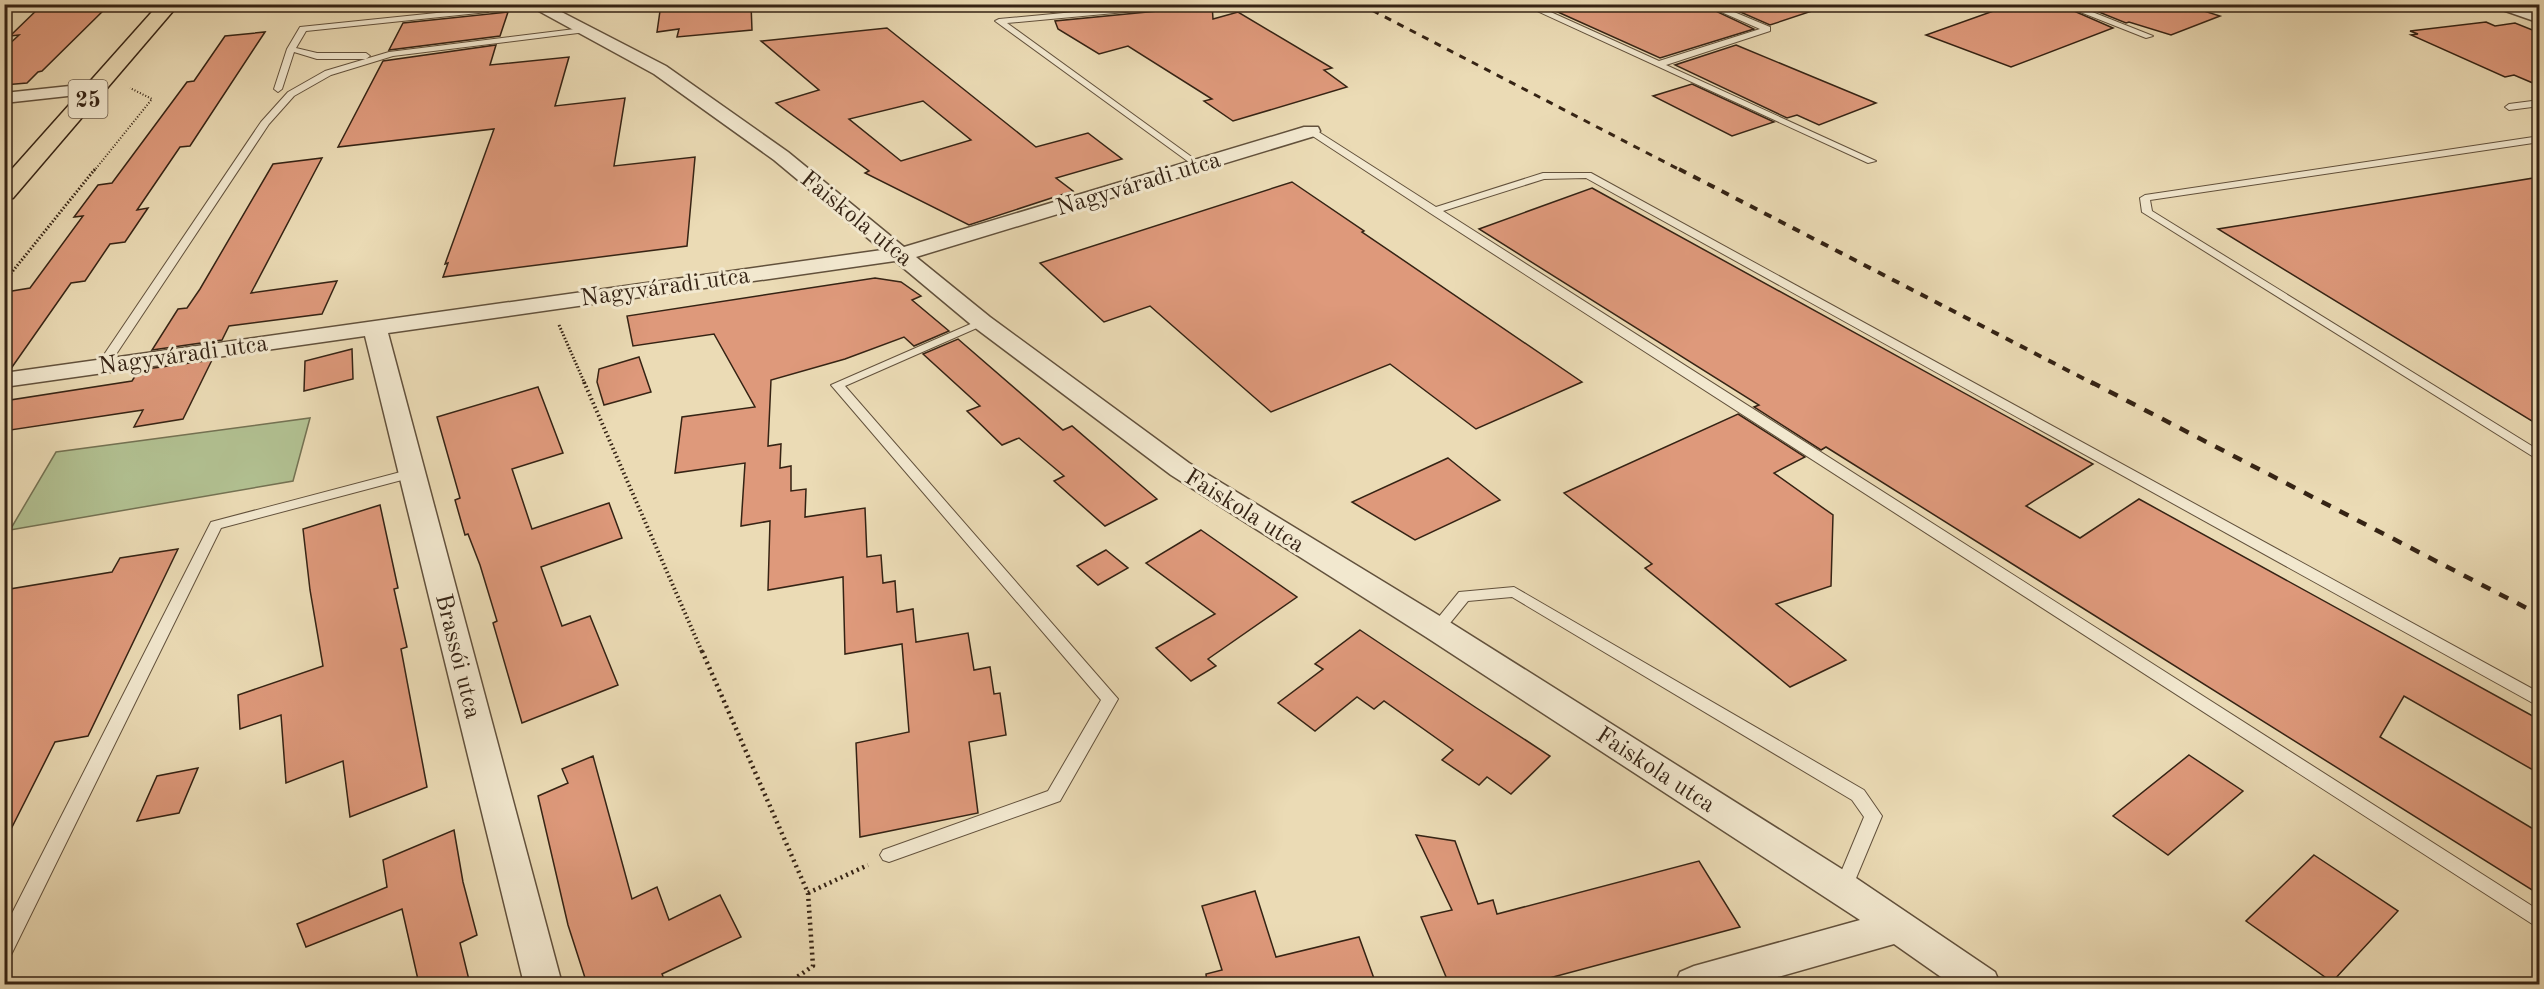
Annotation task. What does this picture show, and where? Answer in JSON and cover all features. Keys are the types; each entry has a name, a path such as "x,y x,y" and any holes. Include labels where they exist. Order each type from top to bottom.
{"main road":[{"name":"25","path":"4,194 170,4"}],"street":[{"name":"Faiskola utca","path":"532,4 660,70 781,156 982,322 1180,469 1437,629 1843,889 1981,984"},
{"path":"2499,4 2540,18"},
{"path":"4,98 98,88"},
{"name":"Nagyváradi utca","path":"4,380 902,254 1311,132"},
{"name":"Brassói utca","path":"375,328 543,984"},
{"path":"1694,984 1899,926"}],"lane":[{"path":"1526,4 1871,161"},
{"path":"1660,64 1767,28 1707,4"},
{"path":"2064,4 2149,36"},
{"path":"1168,6 999,21 1197,165"},
{"path":"278,89 291,49 303,29 485,10"},
{"path":"291,49 317,56 392,54 583,30"},
{"path":"103,365 266,122 291,94 328,73 392,54"},
{"path":"2510,107 2540,103"},
{"path":"1311,132 2540,921"},
{"path":"2540,139 2145,198 2147,212 2540,457"},
{"path":"1434,211 1543,176 1588,175 2540,701"},
{"path":"890,855 1054,796 1110,699 837,385 982,322"},
{"path":"4,949 216,525 412,473"},
{"path":"1437,629 1464,596 1514,592 1858,795 1874,816 1843,889"}],"path":[{"path":"4,282 152,99 143,92 122,86"},
{"path":"549,302 808,893 813,966 787,984"},
{"path":"808,893 890,855"}],"green space":[{"path":"310,418 293,481 10,530 56,452"}],"building":[{"path":"43,4 110,4 27,83 4,85 4,49 19,35 10,36"},
{"path":"661,4 751,4 752,30 677,37 679,29 657,32"},
{"path":"1049,4 1130,4 1051,12"},
{"path":"1173,4 1212,4 1213,19 1238,12 1332,68 1324,70 1347,87 1233,121 1204,101 1212,99 1128,46 1099,54 1058,29 1055,21 1168,10 1173,8"},
{"path":"1540,4 1701,4 1754,29 1660,58"},
{"path":"1722,4 1815,4 1815,10 1770,25"},
{"path":"2013,4 2058,4 2113,28 2011,67 1926,35"},
{"path":"2079,4 2182,4 2220,16 2171,35 2126,23"},
{"path":"508,12 500,36 389,50 403,23"},
{"path":"2486,22 2495,26 2515,23 2540,33 2540,86 2514,75 2505,77 2411,35 2418,34 2410,31"},
{"path":"887,28 1036,147 1088,133 1122,159 1056,178 1073,191 969,225 865,173 869,171 776,103 819,90 761,41","holes":["923,101 971,140 901,161 849,119"]},
{"path":"265,32 190,146 180,147 137,210 148,208 125,242 110,244 85,281 71,283 10,370 4,371 4,300 12,291 30,288 83,216 74,217 98,185 112,183 187,82 194,81 225,36"},
{"path":"496,45 490,65 569,57 555,106 625,98 614,166 695,157 687,246 443,277 448,263 445,264 494,129 338,147 383,61"},
{"path":"1736,45 1876,103 1819,125 1797,115 1787,118 1675,65"},
{"path":"1692,84 1774,122 1732,136 1653,96"},
{"path":"322,158 251,293 337,281 322,314 229,326 222,340 152,350 178,309 187,308 200,289 273,164"},
{"path":"2540,177 2540,426 2218,229"},
{"path":"1292,182 1582,382 1476,429 1390,364 1271,412 1150,306 1104,322 1040,263"},
{"path":"1592,188 2093,464 2026,506 2080,538 2139,499 2540,720 2540,774 2404,696 2380,737 2540,833 2540,895 1826,447 1821,450 1754,407 1759,405 1479,229"},
{"path":"875,278 901,282 921,296 912,300 949,331 914,346 904,337 845,359 771,380 768,446 781,444 780,468 791,466 791,491 806,489 805,517 865,508 867,557 881,555 883,583 895,581 897,612 913,609 916,642 968,633 974,670 990,667 994,694 1000,693 1006,735 969,742 978,813 860,837 856,743 909,732 902,644 845,654 843,577 768,590 770,521 741,526 745,463 675,473 682,417 755,407 714,334 633,346 627,316"},
{"path":"958,339 1063,430 1072,426 1157,499 1105,526 1054,481 1064,476 1019,438 1002,445 967,411 980,406 923,354"},
{"path":"352,349 353,379 304,391 305,361"},
{"path":"639,357 651,392 604,405 597,382 599,369"},
{"path":"212,360 183,419 134,427 143,410 4,431 4,401 132,381 139,370"},
{"path":"538,387 563,453 512,469 532,529 609,503 622,538 541,567 562,626 590,616 618,685 522,723 493,623 497,621 480,565 468,534 465,535 455,500 460,498 437,417"},
{"path":"1738,414 1805,457 1774,473 1833,515 1831,586 1776,604 1846,660 1790,687 1645,568 1652,564 1564,493"},
{"path":"1448,458 1500,500 1415,540 1352,502"},
{"path":"380,505 398,588 394,589 407,647 401,649 427,787 350,817 343,761 286,783 281,715 240,729 238,695 323,666 310,590 303,529"},
{"path":"1201,530 1297,597 1208,659 1216,666 1191,681 1156,648 1215,614 1146,563"},
{"path":"178,549 88,736 55,742 4,843 4,590 112,572 120,558"},
{"path":"1106,550 1128,568 1098,585 1077,566"},
{"path":"1360,630 1550,756 1511,794 1487,777 1479,785 1442,760 1453,750 1384,701 1374,709 1357,697 1315,731 1278,703 1323,669 1315,664"},
{"path":"2189,755 2243,791 2168,855 2113,816"},
{"path":"593,756 632,899 657,887 669,920 720,895 741,937 662,974 666,984 587,984 568,925 538,796 568,783 562,769"},
{"path":"198,768 179,813 137,821 157,776"},
{"path":"454,830 463,882 477,935 460,943 470,984 419,984 402,909 306,947 297,924 387,887 383,860"},
{"path":"1416,835 1455,841 1478,904 1493,900 1497,914 1699,861 1740,927 1527,984 1449,984 1421,917 1452,910"},
{"path":"2314,855 2398,911 2332,982 2246,921"},
{"path":"1255,891 1276,957 1359,937 1376,984 1207,984 1206,974 1222,970 1202,906"}],"railway":[{"path":"1360,4 1682,171"},
{"path":"1679,169 2094,384"},
{"path":"2091,382 2540,615"}]}
